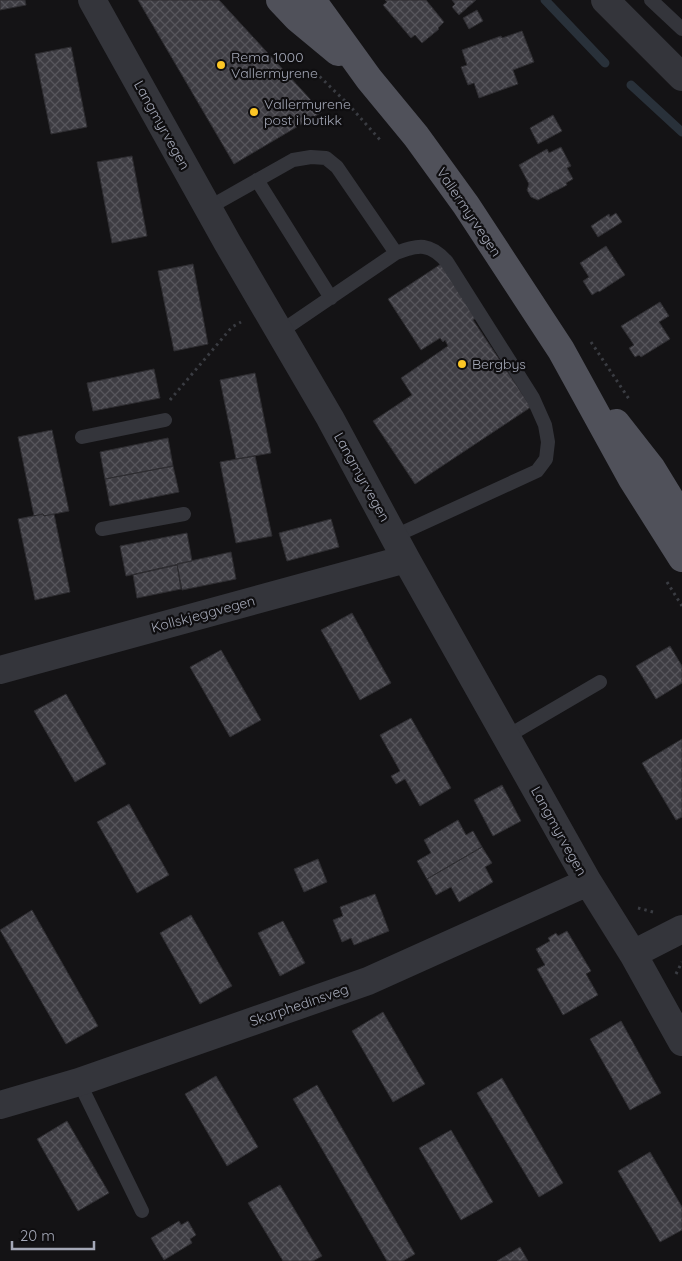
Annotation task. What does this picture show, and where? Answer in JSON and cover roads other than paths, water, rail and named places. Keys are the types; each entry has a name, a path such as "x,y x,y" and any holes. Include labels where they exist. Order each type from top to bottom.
{"main road":[{"name":"Vallermyrvegen","path":"280,0 297,18 369,79"},
{"name":"Vallermyrvegen","path":"312,0 369,79 416,136 466,205 561,350 652,469 682,518"},
{"name":"Vallermyrvegen","path":"561,350 632,479 682,558"}],"street":[{"name":"Langmyrvegen","path":"92,0 588,882 633,954 682,1042"},
{"path":"605,0 682,77"},
{"name":"Kollskjeggvegen","path":"0,670 401,548"},
{"name":"Skarphedinsveg","path":"0,1105 79,1082 368,981 588,882"},
{"path":"633,954 682,929"}],"lane":[{"path":"651,0 682,29"},
{"path":"208,208 293,160 312,157 326,158 337,167 396,253"},
{"path":"257,180 331,298"},
{"path":"280,332 396,253 412,247 424,246 438,251 447,262 534,398 545,425 548,442 546,459 537,471 401,548"},
{"path":"82,437 166,420"},
{"path":"102,529 184,514"},
{"path":"506,737 600,682"},
{"path":"79,1082 142,1211"}],"waterway":[{"path":"545,0 605,63"},
{"path":"631,85 682,132"}],"place":[{"name":"Rema 1000 Vallermyrene","path":"221,65"},
{"name":"Vallermyrene post i butikk","path":"254,112"},
{"name":"Bergbys","path":"462,364"}]}
